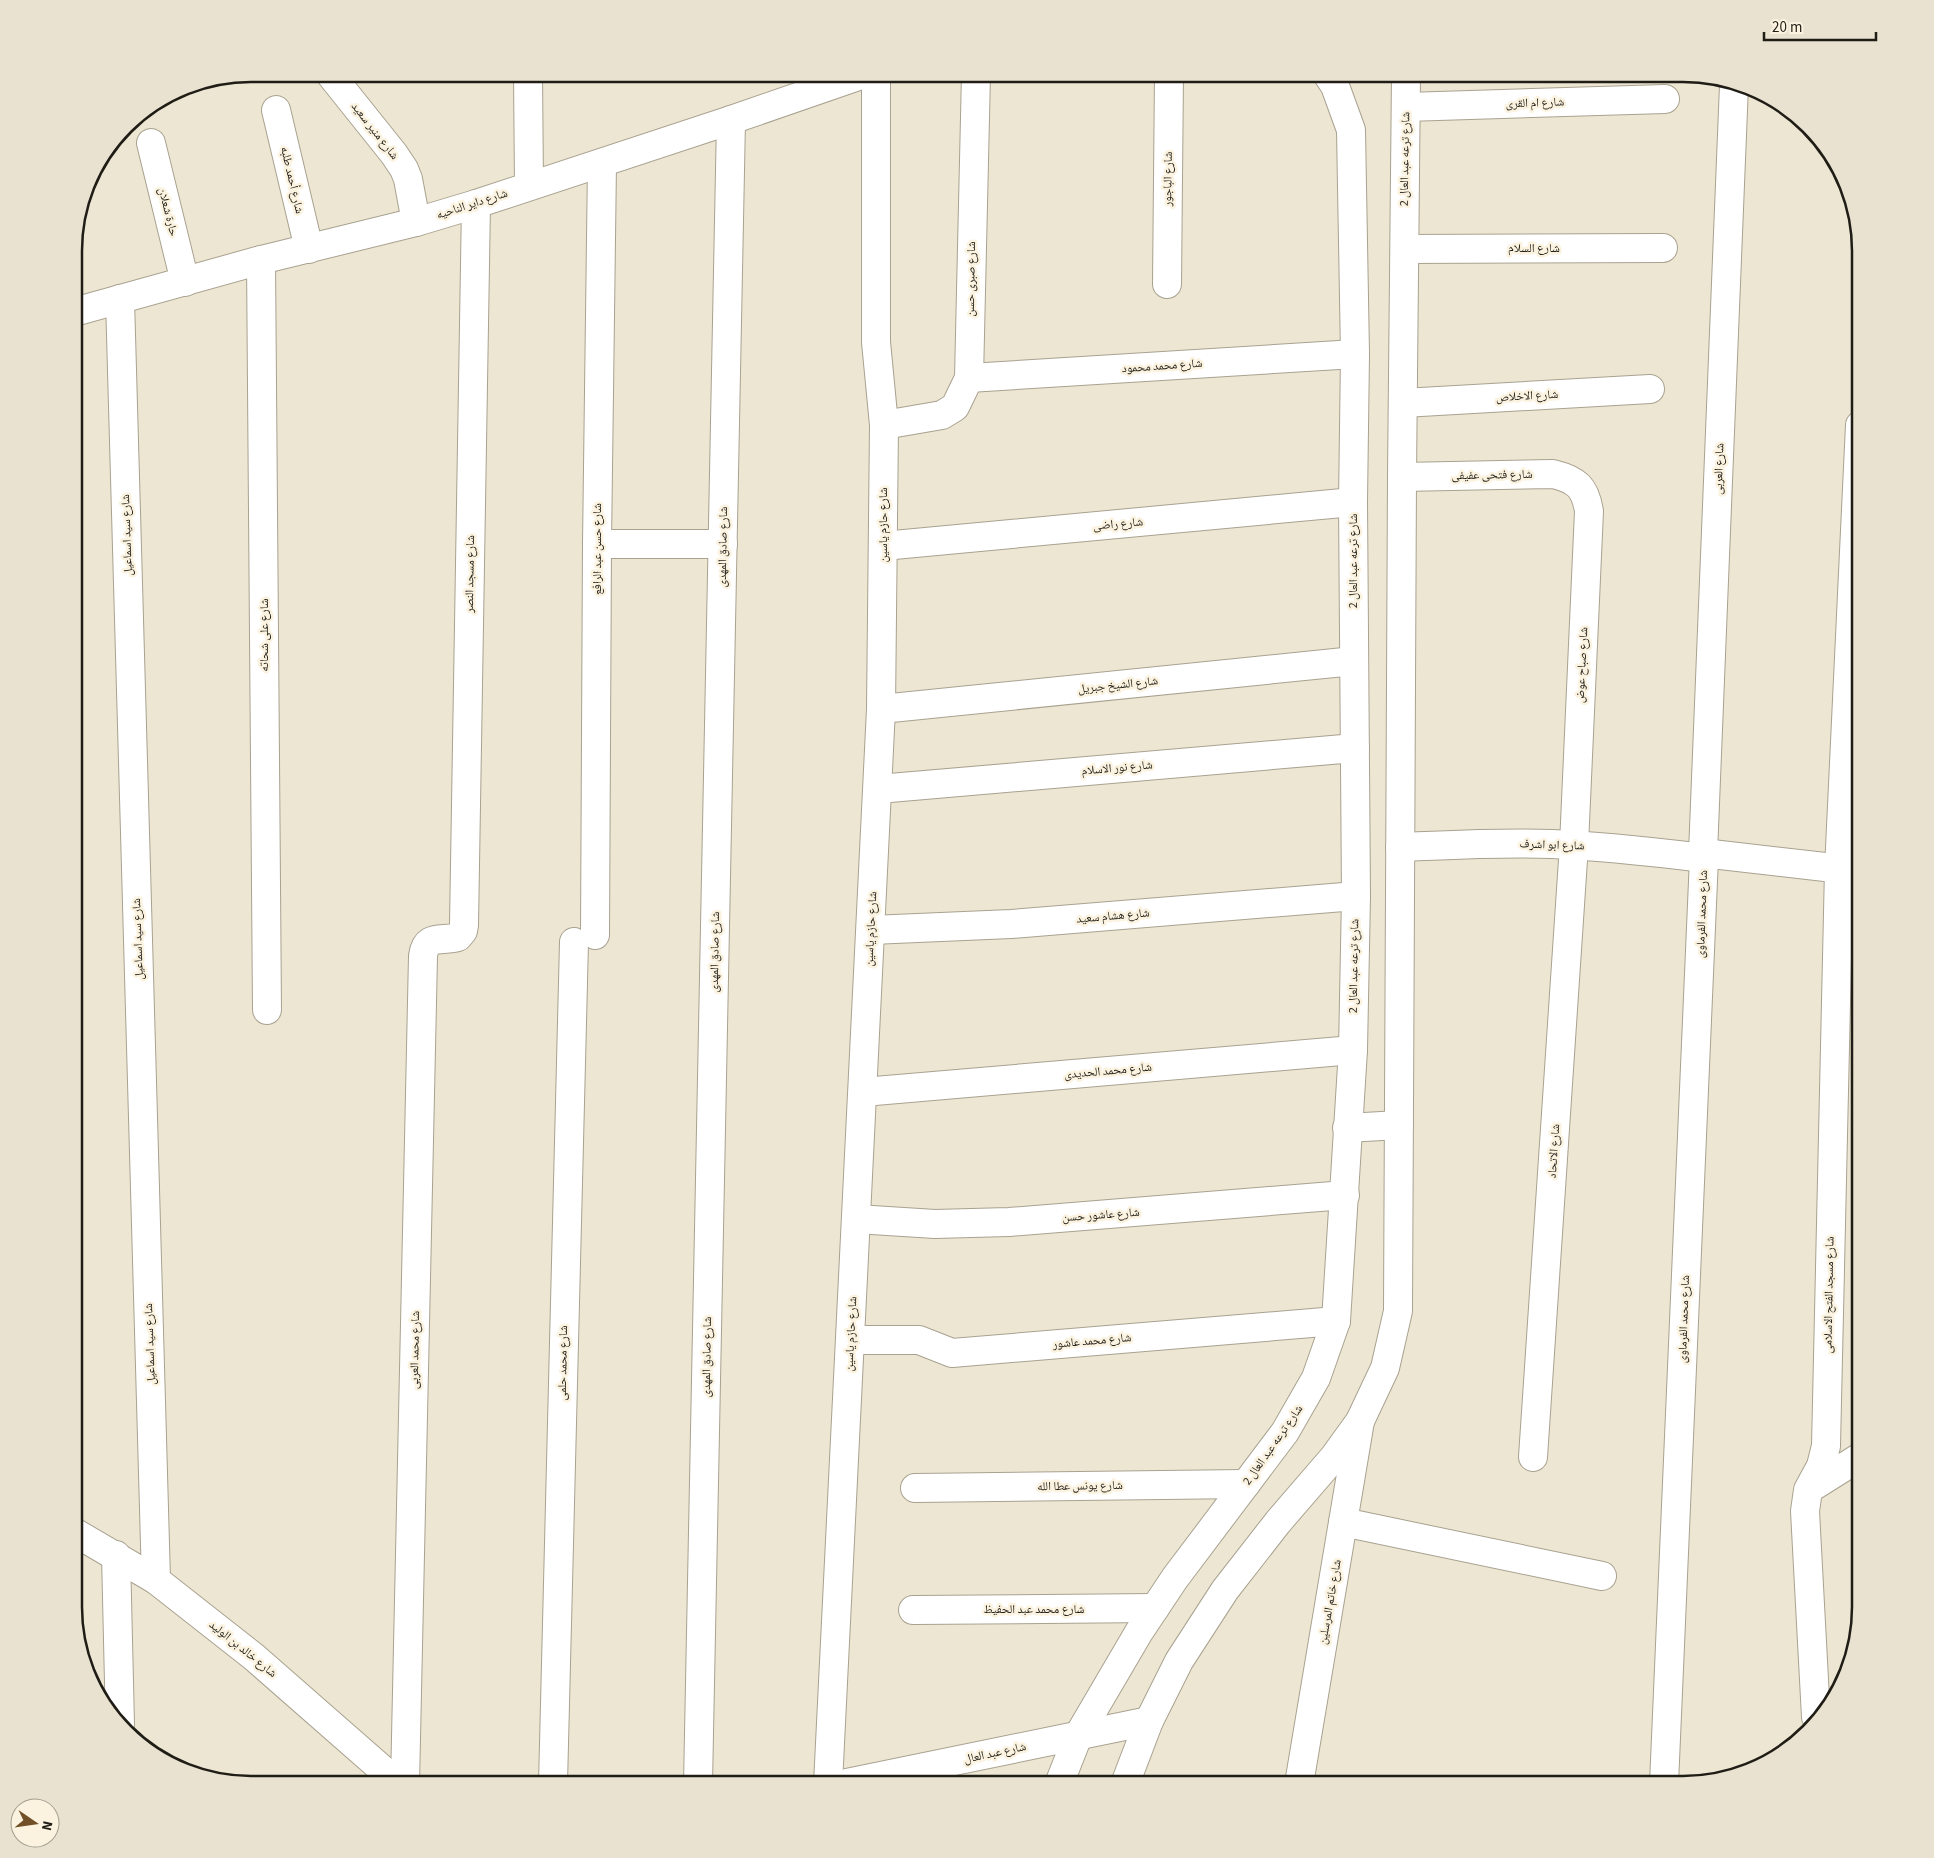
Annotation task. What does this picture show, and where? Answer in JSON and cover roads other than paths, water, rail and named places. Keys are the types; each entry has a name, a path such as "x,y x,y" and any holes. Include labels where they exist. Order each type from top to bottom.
{"street":[{"name":"شارع صبرى حسن","path":"884,425 942,415 955,407 969,378 976,82"},
{"name":"شارع الباجور","path":"1167,284 1169,82"},
{"name":"شارع ترعه عبد العال 2","path":"1062,1776 1078,1736 1139,1632 1175,1578 1285,1432 1316,1378 1336,1320 1353,1050 1356,896 1353,502 1355,354 1352,130 1333,82"},
{"name":"شارع ترعه عبد العال 2","path":"1128,1776 1149,1721 1179,1661 1225,1590 1278,1522 1334,1457 1360,1421 1385,1368 1398,1311 1406,82"},
{"path":"528,83 529,186"},
{"name":"شارع داير الناحيه","path":"83,309 261,260 416,222 476,204 839,83"},
{"name":"شارع حازم ياسين","path":"828,1776 882,709 884,425 876,342 876,83"},
{"name":"شارع منير سعيد","path":"350,86 404,169 408,179 416,222"},
{"name":"شارع العربى","path":"1704,856 1734,91"},
{"name":"شارع ام القرى","path":"1406,108 1665,99"},
{"name":"شارع أحمد طلبه","path":"276,110 309,249"},
{"name":"شارع صادق المهدى","path":"698,1776 731,120"},
{"name":"حارة شعلان","path":"151,143 184,282"},
{"name":"شارع حسن عبد الرافع","path":"585,939 597,544 602,163"},
{"name":"شارع مسجد النصر","path":"452,938 463,932 464,925 476,204"},
{"name":"شارع السلام","path":"1404,249 1663,248"},
{"name":"شارع على شحاته","path":"261,260 267,1010"},
{"name":"شارع سيد اسماعيل","path":"120,299 156,1580"},
{"name":"شارع محمد محمود","path":"969,378 1355,354"},
{"name":"شارع الاخلاص","path":"1403,403 1650,389"},
{"name":"شارع فتحى عفيفى","path":"1402,478 1553,474 1568,477 1580,486"},
{"name":"شارع صباح عوض","path":"1574,846 1589,511 1586,496 1580,486"},
{"name":"شارع راضى","path":"883,546 1353,502"},
{"path":"597,544 723,544"},
{"name":"شارع الشيخ جبريل","path":"882,709 1354,661"},
{"name":"شارع نور الاسلام","path":"878,789 1355,748"},
{"name":"شارع مسجد الفتح الاسلامى","path":"1816,1711 1805,1511 1808,1490 1821,1466 1826,1446 1851,814"},
{"name":"شارع ابو اشرف","path":"1400,847 1476,843 1574,846 1628,849 1850,870"},
{"name":"شارع الاتحاد","path":"1533,1457 1574,846"},
{"name":"شارع محمد الفرماوى","path":"1664,1776 1704,856"},
{"name":"شارع هشام سعيد","path":"871,930 1011,924 1356,896"},
{"name":"شارع محمد العربى","path":"405,1776 423,956 424,949 429,942 435,939 452,938"},
{"name":"شارع محمد حلمى","path":"553,1776 585,939"},
{"name":"شارع محمد الحديدى","path":"863,1092 1353,1050"},
{"path":"1347,1128 1399,1125"},
{"name":"شارع عاشور حسن","path":"856,1219 935,1224 1009,1222 1345,1195"},
{"name":"شارع محمد عاشور","path":"850,1340 919,1340 952,1353 1336,1320"},
{"name":"شارع خاتم المرسلين","path":"1300,1776 1360,1421"},
{"path":"1808,1490 1852,1462"},
{"name":"شارع يونس عطا الله","path":"915,1488 1246,1484"},
{"path":"1343,1522 1602,1576"},
{"name":"شارع خالد بن الوليد","path":"83,1537 156,1580 254,1657 390,1776"},
{"path":"116,1555 120,1712"},
{"name":"شارع محمد عبد الحفيظ","path":"913,1610 1155,1608"},
{"name":"شارع عبد العال","path":"881,1776 1149,1721"}]}
